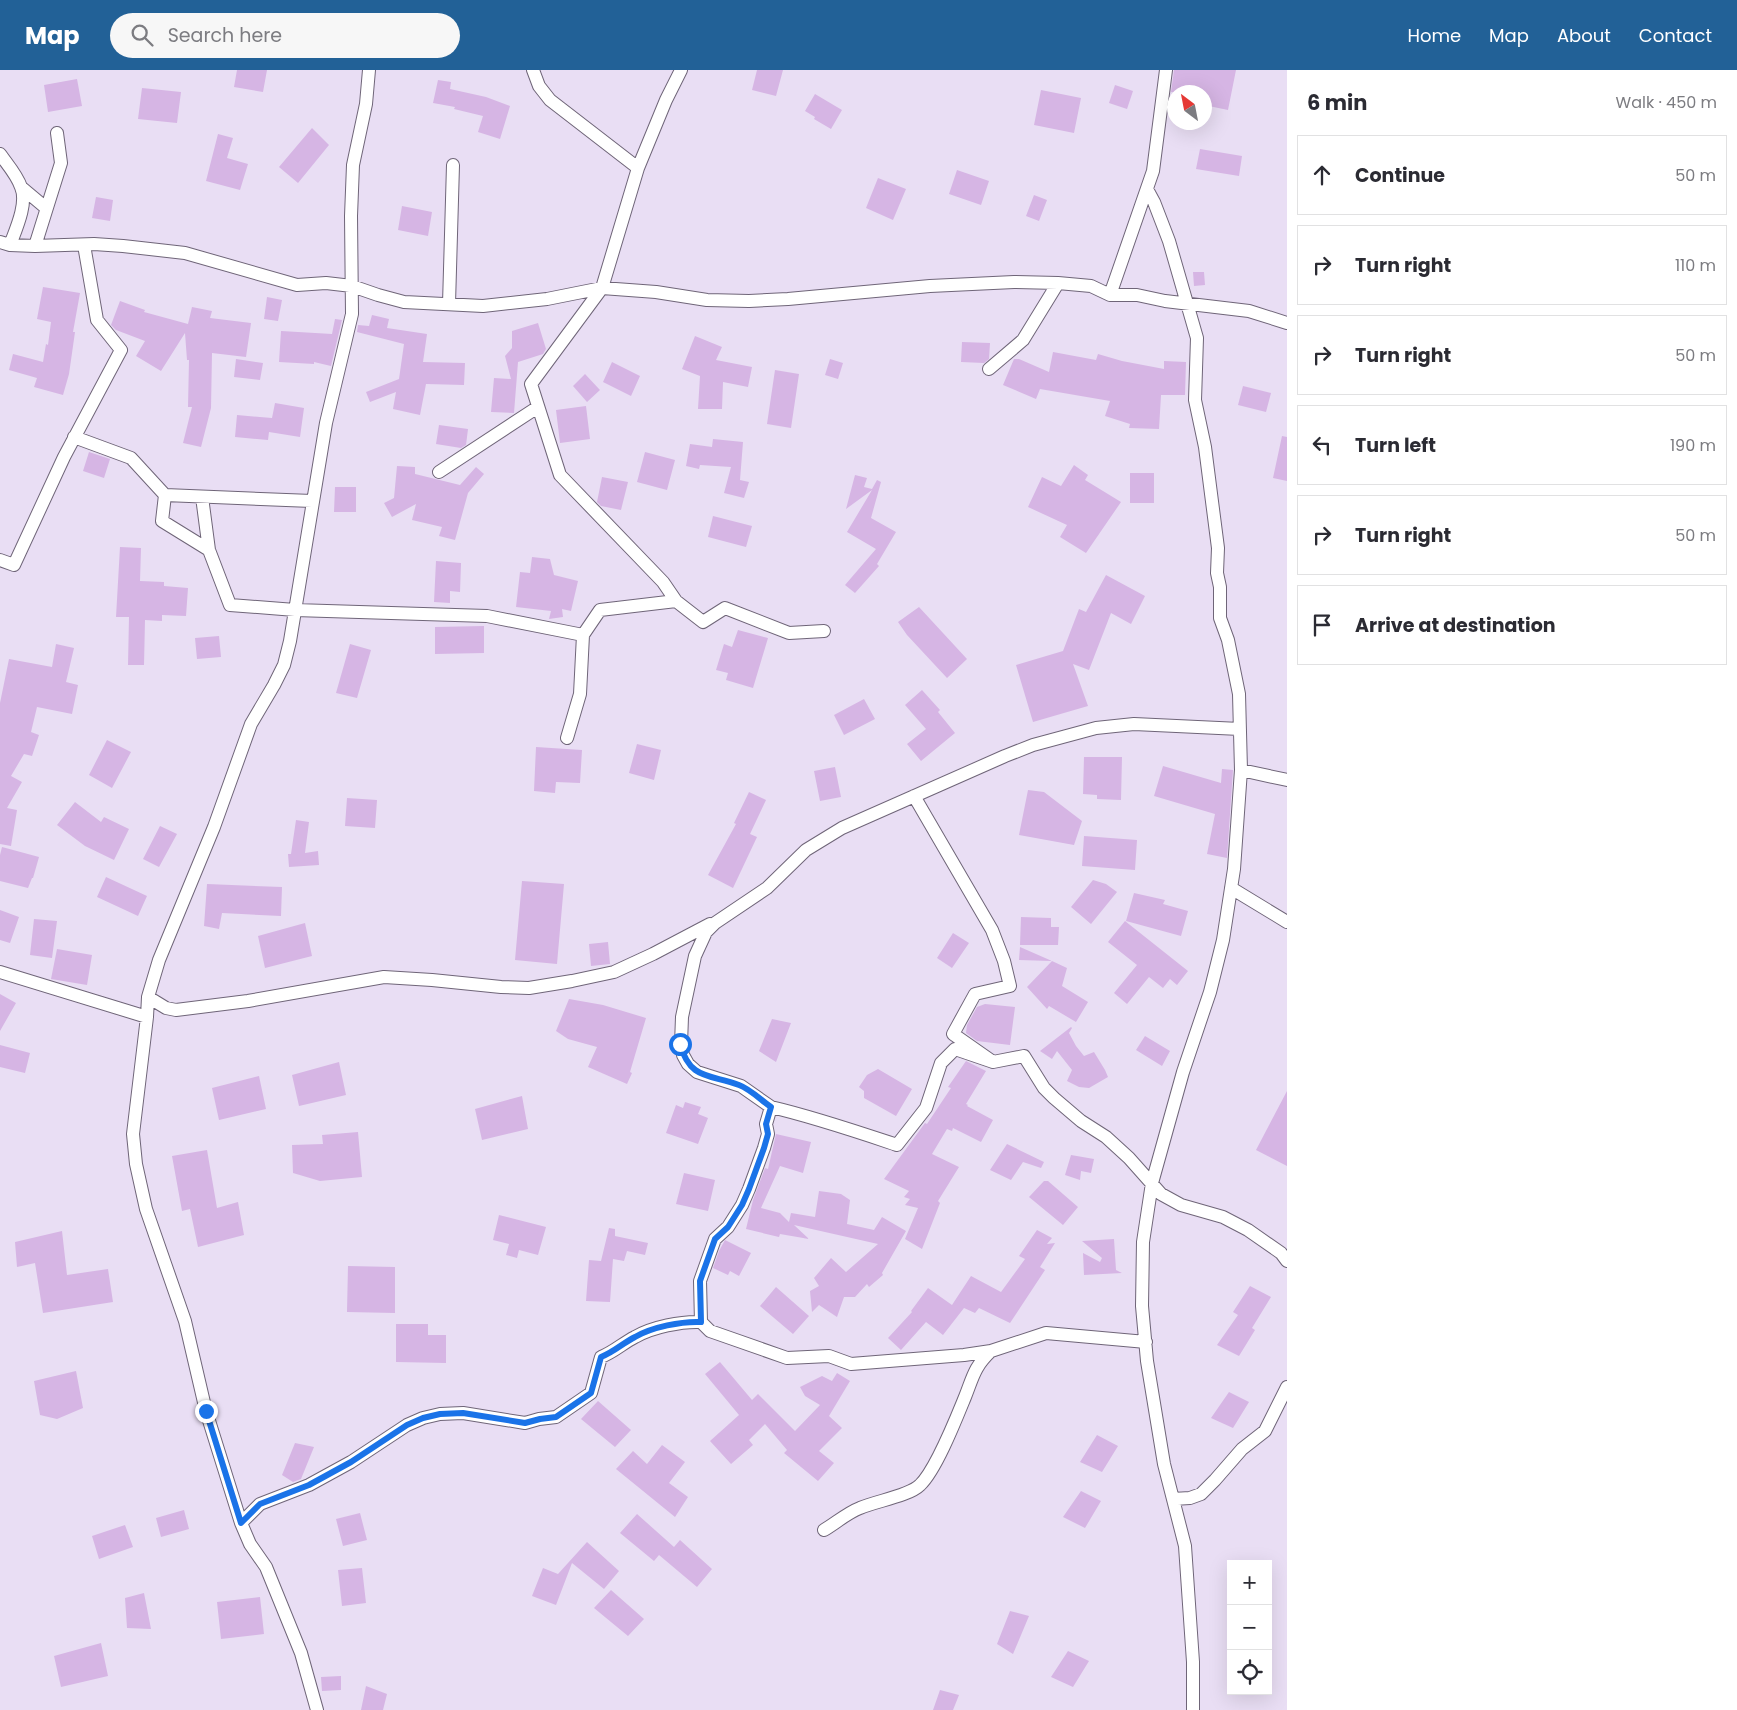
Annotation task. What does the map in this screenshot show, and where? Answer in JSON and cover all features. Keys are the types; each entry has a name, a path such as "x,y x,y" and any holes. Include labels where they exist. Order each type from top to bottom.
{"street":[{"path":"317,1710 301,1653 266,1566 250,1544 241,1523 206,1411 185,1321 146,1209 136,1164 133,1134 148,997 159,960 214,827 251,724 284,666 296,610 326,423 352,314 351,216 353,165 366,104 369,70"},
{"path":"533,70 539,86 550,100 638,168"},
{"path":"681,70 666,100 638,168 602,288 531,384 560,475 663,582 676,601 703,622 725,608 789,633 824,631"},
{"path":"1110,295 1153,171 1166,70"},
{"path":"35,246 60,163 57,133"},
{"path":"0,154 21,187 46,208"},
{"path":"449,304 453,165"},
{"path":"21,187 23,195 20,220 5,244 123,246 185,253 298,285 326,283 352,286 404,302 483,306 547,299 602,288 656,292 707,300 788,300 845,293 973,283 1014,282 1091,286 1110,295 1137,295 1187,304 1249,311 1286,321"},
{"path":"1147,189 1169,241 1197,338 1195,400 1205,447 1218,548 1220,618 1228,640 1239,694 1241,770 1234,869 1223,940 1210,992 1183,1072 1152,1182 1144,1242 1142,1306 1146,1342 1164,1464 1185,1546 1193,1653 1193,1710"},
{"path":"0,560 14,565 74,437 121,350 97,320 84,245"},
{"path":"988,369 1023,340 1058,283"},
{"path":"439,472 538,407"},
{"path":"74,437 131,458 164,495 162,521 209,550"},
{"path":"164,495 312,501"},
{"path":"202,496 209,550 230,604 296,610 487,616 583,635"},
{"path":"567,738 580,694 583,635 600,610 676,601"},
{"path":"148,997 166,1008 176,1010 384,977 528,988 614,972 668,947 723,917 767,888 806,850 842,828 1033,745 1096,728 1134,724 1240,729"},
{"path":"1241,770 1287,780"},
{"path":"914,796 992,930 1004,961 1010,986 975,994 953,1034 993,1062"},
{"path":"1231,888 1287,922"},
{"path":"723,917 706,932 695,956 682,1017 680,1044 688,1064 697,1072 741,1086 771,1107 814,1117 897,1145 926,1108 941,1063 955,1048 993,1062 1024,1056 1044,1088 1081,1121 1106,1137 1152,1182 1161,1194 1181,1205 1223,1217 1248,1230 1281,1254 1287,1262"},
{"path":"0,972 147,1017"},
{"path":"701,1322 700,1281 715,1239 728,1227 742,1205 749,1189 768,1134 766,1124 771,1107"},
{"path":"241,1523 260,1504 317,1480 351,1462 407,1425 423,1418 440,1414 463,1413 525,1423 556,1417 591,1393 601,1357 614,1351 636,1336 668,1325 688,1321 701,1322 710,1331 787,1358 829,1356 851,1364 991,1351 1046,1333 1146,1342"},
{"path":"824,1530 858,1509 912,1491 920,1485 940,1453 978,1364 991,1351"},
{"path":"1172,1499 1190,1498 1201,1494 1242,1449 1265,1431 1287,1387"}],"building":[{"path":"237,70 267,70 263,92 234,87"},
{"path":"757,70 783,70 776,96 752,90"},
{"path":"1174,70 1236,70 1228,110 1212,107 1212,85 1172,85"},
{"path":"77,79 82,106 48,112 44,85"},
{"path":"438,80 451,82 450,89 486,97 510,106 500,139 478,132 483,116 454,109 455,107 433,103"},
{"path":"1115,85 1133,91 1127,109 1109,103"},
{"path":"142,88 181,92 177,123 138,119"},
{"path":"1041,90 1081,98 1074,133 1034,125"},
{"path":"815,94 842,110 831,129 805,111"},
{"path":"312,128 329,145 298,183 279,167"},
{"path":"218,134 233,138 227,158 248,164 240,190 206,181"},
{"path":"1200,149 1242,156 1239,176 1196,169"},
{"path":"957,170 989,181 981,205 949,194"},
{"path":"878,178 906,189 893,220 866,208"},
{"path":"1034,195 1047,200 1039,221 1026,216"},
{"path":"96,197 113,200 110,221 92,218"},
{"path":"402,206 432,212 428,236 398,230"},
{"path":"1193,272 1204,272 1205,285 1194,286"},
{"path":"43,287 80,293 73,332 75,332 69,374 63,395 34,387 37,378 9,370 13,354 43,362 46,344 48,345 51,322 37,319"},
{"path":"267,297 282,300 278,321 264,319"},
{"path":"120,301 145,310 144,312 188,324 192,307 212,311 210,318 251,323 246,357 212,353 211,408 201,447 183,443 192,407 188,407 189,360 187,360 185,333 161,371 136,356 145,341 116,330 111,325"},
{"path":"372,315 389,319 387,328 427,334 423,362 465,363 464,385 426,384 420,415 393,409 396,392 370,402 366,392 399,379 404,344 357,332 358,325 369,326"},
{"path":"335,319 342,320 331,366 314,362 314,364 279,362 281,331 332,334"},
{"path":"538,323 546,349 543,354 518,362 514,413 491,412 494,378 511,379 505,356 512,348 512,331"},
{"path":"695,336 722,347 716,360 752,367 748,387 723,382 722,409 698,409 700,376 682,369"},
{"path":"962,342 990,343 989,359 984,363 961,362"},
{"path":"1053,352 1096,360 1098,354 1122,361 1164,369 1164,361 1186,362 1185,395 1161,395 1159,429 1129,428 1130,424 1105,416 1110,401 1040,389 1036,399 1003,385 1014,359 1019,359 1049,372"},
{"path":"236,359 263,363 260,380 234,377"},
{"path":"830,359 843,363 838,379 825,375"},
{"path":"612,362 640,376 631,396 603,382"},
{"path":"775,370 799,374 791,428 767,424"},
{"path":"585,374 600,390 587,402 573,386"},
{"path":"1243,386 1271,393 1266,412 1238,405"},
{"path":"275,403 304,408 300,437 269,432 268,440 235,437 237,415 272,418"},
{"path":"586,406 590,439 560,443 556,410"},
{"path":"439,425 468,429 466,445 461,448 436,444"},
{"path":"1282,436 1287,437 1287,481 1273,478"},
{"path":"713,439 743,442 740,480 749,482 744,498 724,493 731,467 700,465 699,469 686,466 690,444 712,447"},
{"path":"89,452 110,459 104,478 83,471"},
{"path":"645,452 675,460 667,490 637,482"},
{"path":"1074,465 1088,475 1085,480 1121,502 1086,553 1060,537 1067,525 1028,507 1042,477 1061,486"},
{"path":"397,466 415,467 415,474 460,485 476,467 484,474 468,493 455,540 439,536 442,527 412,520 416,504 392,517 384,503 394,498"},
{"path":"1130,473 1154,473 1154,503 1130,503"},
{"path":"855,475 867,478 864,487 872,489 877,480 881,482 871,518 896,532 877,564 879,566 855,593 845,585 876,549 847,532 872,490 846,509"},
{"path":"602,477 628,482 621,510 601,506 597,502"},
{"path":"335,487 356,487 356,512 334,512"},
{"path":"713,516 752,526 746,547 708,537"},
{"path":"120,547 141,548 140,581 164,582 164,586 188,588 186,616 162,615 162,621 145,620 144,665 128,665 129,617 116,617"},
{"path":"532,557 550,559 554,575 578,581 571,611 562,609 563,617 549,619 551,611 516,607 520,572 530,573"},
{"path":"436,561 461,563 460,592 450,591 450,603 434,602"},
{"path":"1106,575 1145,596 1131,624 1111,613 1089,670 1073,664 1088,706 1033,722 1016,665 1063,651 1079,609 1086,612"},
{"path":"919,607 967,659 947,678 907,635 898,622"},
{"path":"484,626 484,653 435,654 435,627"},
{"path":"738,630 768,638 753,688 726,680 728,673 716,670 724,644 732,647"},
{"path":"219,636 221,657 197,659 195,638"},
{"path":"56,644 74,648 66,682 78,685 72,714 37,707 31,732 39,735 32,756 24,754 11,776 22,782 7,808 17,810 11,846 0,844 0,703 9,659 52,667"},
{"path":"350,644 371,650 357,698 336,693"},
{"path":"922,690 940,710 938,712 955,733 921,761 907,744 926,729 905,705"},
{"path":"864,699 875,719 844,735 834,715"},
{"path":"107,740 131,752 112,788 89,775"},
{"path":"637,744 661,750 654,780 629,773"},
{"path":"536,747 582,750 580,783 556,782 555,793 534,791"},
{"path":"1084,757 1122,757 1121,800 1097,799 1097,795 1083,794"},
{"path":"1163,766 1221,783 1222,769 1233,770 1227,858 1207,854 1215,814 1154,796"},
{"path":"835,767 841,797 820,801 814,771"},
{"path":"1028,790 1044,792 1082,821 1074,845 1019,835"},
{"path":"749,792 766,800 750,834 757,837 733,888 708,875 736,824 734,823"},
{"path":"347,798 377,800 375,828 345,826"},
{"path":"75,802 101,822 104,817 129,829 114,860 85,846 57,825"},
{"path":"296,820 309,822 305,853 318,851 319,865 289,867 288,854 291,854"},
{"path":"160,826 177,834 159,867 143,859"},
{"path":"1084,836 1137,840 1135,870 1082,866"},
{"path":"2,847 39,857 28,888 0,881 0,855"},
{"path":"106,877 147,896 138,916 97,897"},
{"path":"1093,880 1106,884 1117,892 1091,924 1071,907"},
{"path":"522,881 564,884 557,964 515,960"},
{"path":"207,884 282,887 281,916 222,913 219,929 204,926"},
{"path":"1134,893 1165,900 1163,904 1188,911 1181,936 1126,921"},
{"path":"0,910 19,917 10,943 0,940"},
{"path":"1021,917 1051,918 1051,927 1059,927 1058,945 1020,945"},
{"path":"34,919 57,921 52,958 30,955"},
{"path":"1125,921 1188,971 1177,985 1170,979 1163,988 1149,977 1127,1004 1114,993 1137,965 1108,942"},
{"path":"305,923 312,956 265,968 258,936"},
{"path":"953,933 969,943 952,968 937,958"},
{"path":"608,942 610,964 591,966 589,944"},
{"path":"1020,947 1052,961 1019,960"},
{"path":"57,949 92,955 87,985 51,979"},
{"path":"1052,961 1067,968 1062,986 1088,1002 1076,1022 1049,1006 1047,1009 1027,987"},
{"path":"0,994 16,1003 0,1031"},
{"path":"569,999 603,1005 646,1018 630,1072 632,1073 627,1084 588,1067 597,1047 568,1039 556,1031"},
{"path":"985,1004 1015,1007 1010,1045 977,1041 966,1033 967,1025 977,1007"},
{"path":"772,1019 791,1023 776,1062 759,1051"},
{"path":"1071,1027 1069,1033 1076,1046 1084,1056 1094,1052 1108,1077 1089,1088 1079,1087 1067,1081 1072,1070 1057,1051 1052,1059 1040,1051"},
{"path":"1145,1036 1170,1051 1162,1066 1136,1050"},
{"path":"0,1045 30,1053 25,1073 0,1067"},
{"path":"966,1061 986,1071 966,1104 993,1120 981,1142 953,1128 952,1131 947,1129 932,1154 959,1167 938,1201 940,1203 922,1249 905,1239 918,1208 905,1205 910,1199 904,1197 909,1191 884,1179 925,1123 927,1124 951,1088 948,1087"},
{"path":"339,1062 346,1095 299,1106 292,1075"},
{"path":"878,1069 912,1089 896,1116 864,1098 864,1091 859,1087 867,1075"},
{"path":"259,1076 266,1109 219,1120 212,1088"},
{"path":"1287,1091 1287,1166 1256,1150"},
{"path":"522,1096 528,1129 482,1140 475,1109"},
{"path":"685,1102 701,1107 698,1114 708,1118 698,1144 666,1133 676,1105 683,1108"},
{"path":"358,1132 362,1177 320,1181 293,1173 292,1145 323,1144 322,1135"},
{"path":"776,1134 811,1142 803,1173 780,1166 761,1208 780,1213 789,1222 791,1213 815,1217 819,1191 841,1194 850,1200 847,1224 874,1230 882,1217 906,1231 882,1273 883,1275 869,1287 867,1284 855,1297 844,1297 837,1317 819,1305 812,1312 810,1291 819,1286 814,1278 831,1258 846,1272 878,1244 794,1225 809,1239 780,1234 779,1237 746,1229 753,1200 765,1168 768,1169"},
{"path":"1007,1144 1044,1162 1041,1168 1023,1162 1011,1180 990,1170"},
{"path":"207,1150 217,1208 238,1202 244,1235 198,1247 190,1209 182,1211 172,1156"},
{"path":"1071,1155 1094,1159 1091,1173 1081,1171 1080,1180 1065,1175"},
{"path":"684,1173 715,1180 708,1211 676,1204"},
{"path":"1044,1181 1048,1181 1078,1207 1063,1225 1029,1197"},
{"path":"499,1215 546,1227 538,1255 519,1250 517,1258 506,1255 509,1244 493,1240"},
{"path":"609,1228 615,1229 615,1236 648,1243 645,1255 627,1251 624,1261 613,1259 610,1302 586,1301 589,1260 601,1261"},
{"path":"1037,1230 1052,1238 1047,1244 1055,1243 1040,1267 1045,1270 1010,1323 979,1308 975,1313 964,1308 943,1335 926,1322 901,1350 888,1338 912,1312 928,1288 952,1305 971,1276 1001,1292 1025,1259 1019,1256"},
{"path":"62,1231 67,1275 108,1269 113,1302 43,1313 35,1263 17,1267 15,1242"},
{"path":"1114,1239 1116,1270 1122,1273 1084,1275 1083,1253 1100,1262 1102,1258 1082,1241"},
{"path":"725,1240 751,1253 739,1276 730,1271 728,1275 713,1268"},
{"path":"348,1266 395,1267 395,1313 347,1312"},
{"path":"1250,1286 1271,1297 1252,1328 1255,1330 1239,1356 1217,1345 1238,1315 1233,1312"},
{"path":"776,1287 809,1316 793,1334 760,1306"},
{"path":"396,1324 428,1324 428,1335 446,1335 446,1363 396,1362"},
{"path":"720,1362 752,1400 758,1394 795,1431 820,1405 805,1396 800,1387 822,1376 832,1381 837,1373 850,1381 829,1416 842,1428 819,1451 834,1463 818,1481 784,1453 787,1450 765,1424 749,1440 753,1445 731,1464 710,1441 739,1415 705,1374"},
{"path":"76,1371 83,1408 57,1419 40,1415 34,1381"},
{"path":"1229,1392 1249,1402 1233,1428 1211,1418"},
{"path":"598,1401 631,1430 615,1447 581,1419"},
{"path":"1097,1435 1118,1446 1102,1472 1080,1462"},
{"path":"295,1443 314,1447 301,1479 293,1482 282,1475"},
{"path":"662,1445 685,1462 669,1483 688,1497 675,1517 616,1469 633,1451 647,1464"},
{"path":"1081,1491 1101,1501 1085,1528 1063,1517"},
{"path":"184,1510 189,1529 161,1537 156,1518"},
{"path":"360,1513 367,1540 343,1546 336,1519"},
{"path":"637,1514 674,1547 680,1540 712,1569 697,1587 659,1555 654,1561 620,1533"},
{"path":"125,1525 133,1547 99,1559 92,1536"},
{"path":"587,1542 619,1571 604,1589 572,1563 556,1605 532,1596 543,1568 558,1574"},
{"path":"362,1568 366,1603 342,1606 338,1570"},
{"path":"611,1590 644,1619 628,1636 594,1608"},
{"path":"144,1593 151,1629 127,1628 125,1598"},
{"path":"260,1597 264,1634 221,1639 217,1602"},
{"path":"1010,1611 1029,1616 1013,1654 997,1644"},
{"path":"101,1643 108,1676 61,1687 54,1656"},
{"path":"1068,1651 1089,1661 1073,1687 1051,1677"},
{"path":"341,1676 341,1690 322,1691 321,1677"},
{"path":"366,1686 387,1694 383,1710 361,1710"},
{"path":"940,1690 959,1695 953,1710 933,1710"}],"route":[{"path":"206,1411 241,1523 260,1504 309,1485 351,1462 407,1425 423,1418 440,1414 463,1413 525,1423 556,1417 591,1393 601,1357 614,1351 636,1336 668,1325 688,1321 701,1322 700,1281 715,1239 728,1227 742,1205 749,1189 768,1134 766,1124 771,1107 741,1086 697,1072 688,1064 680,1044"}]}
